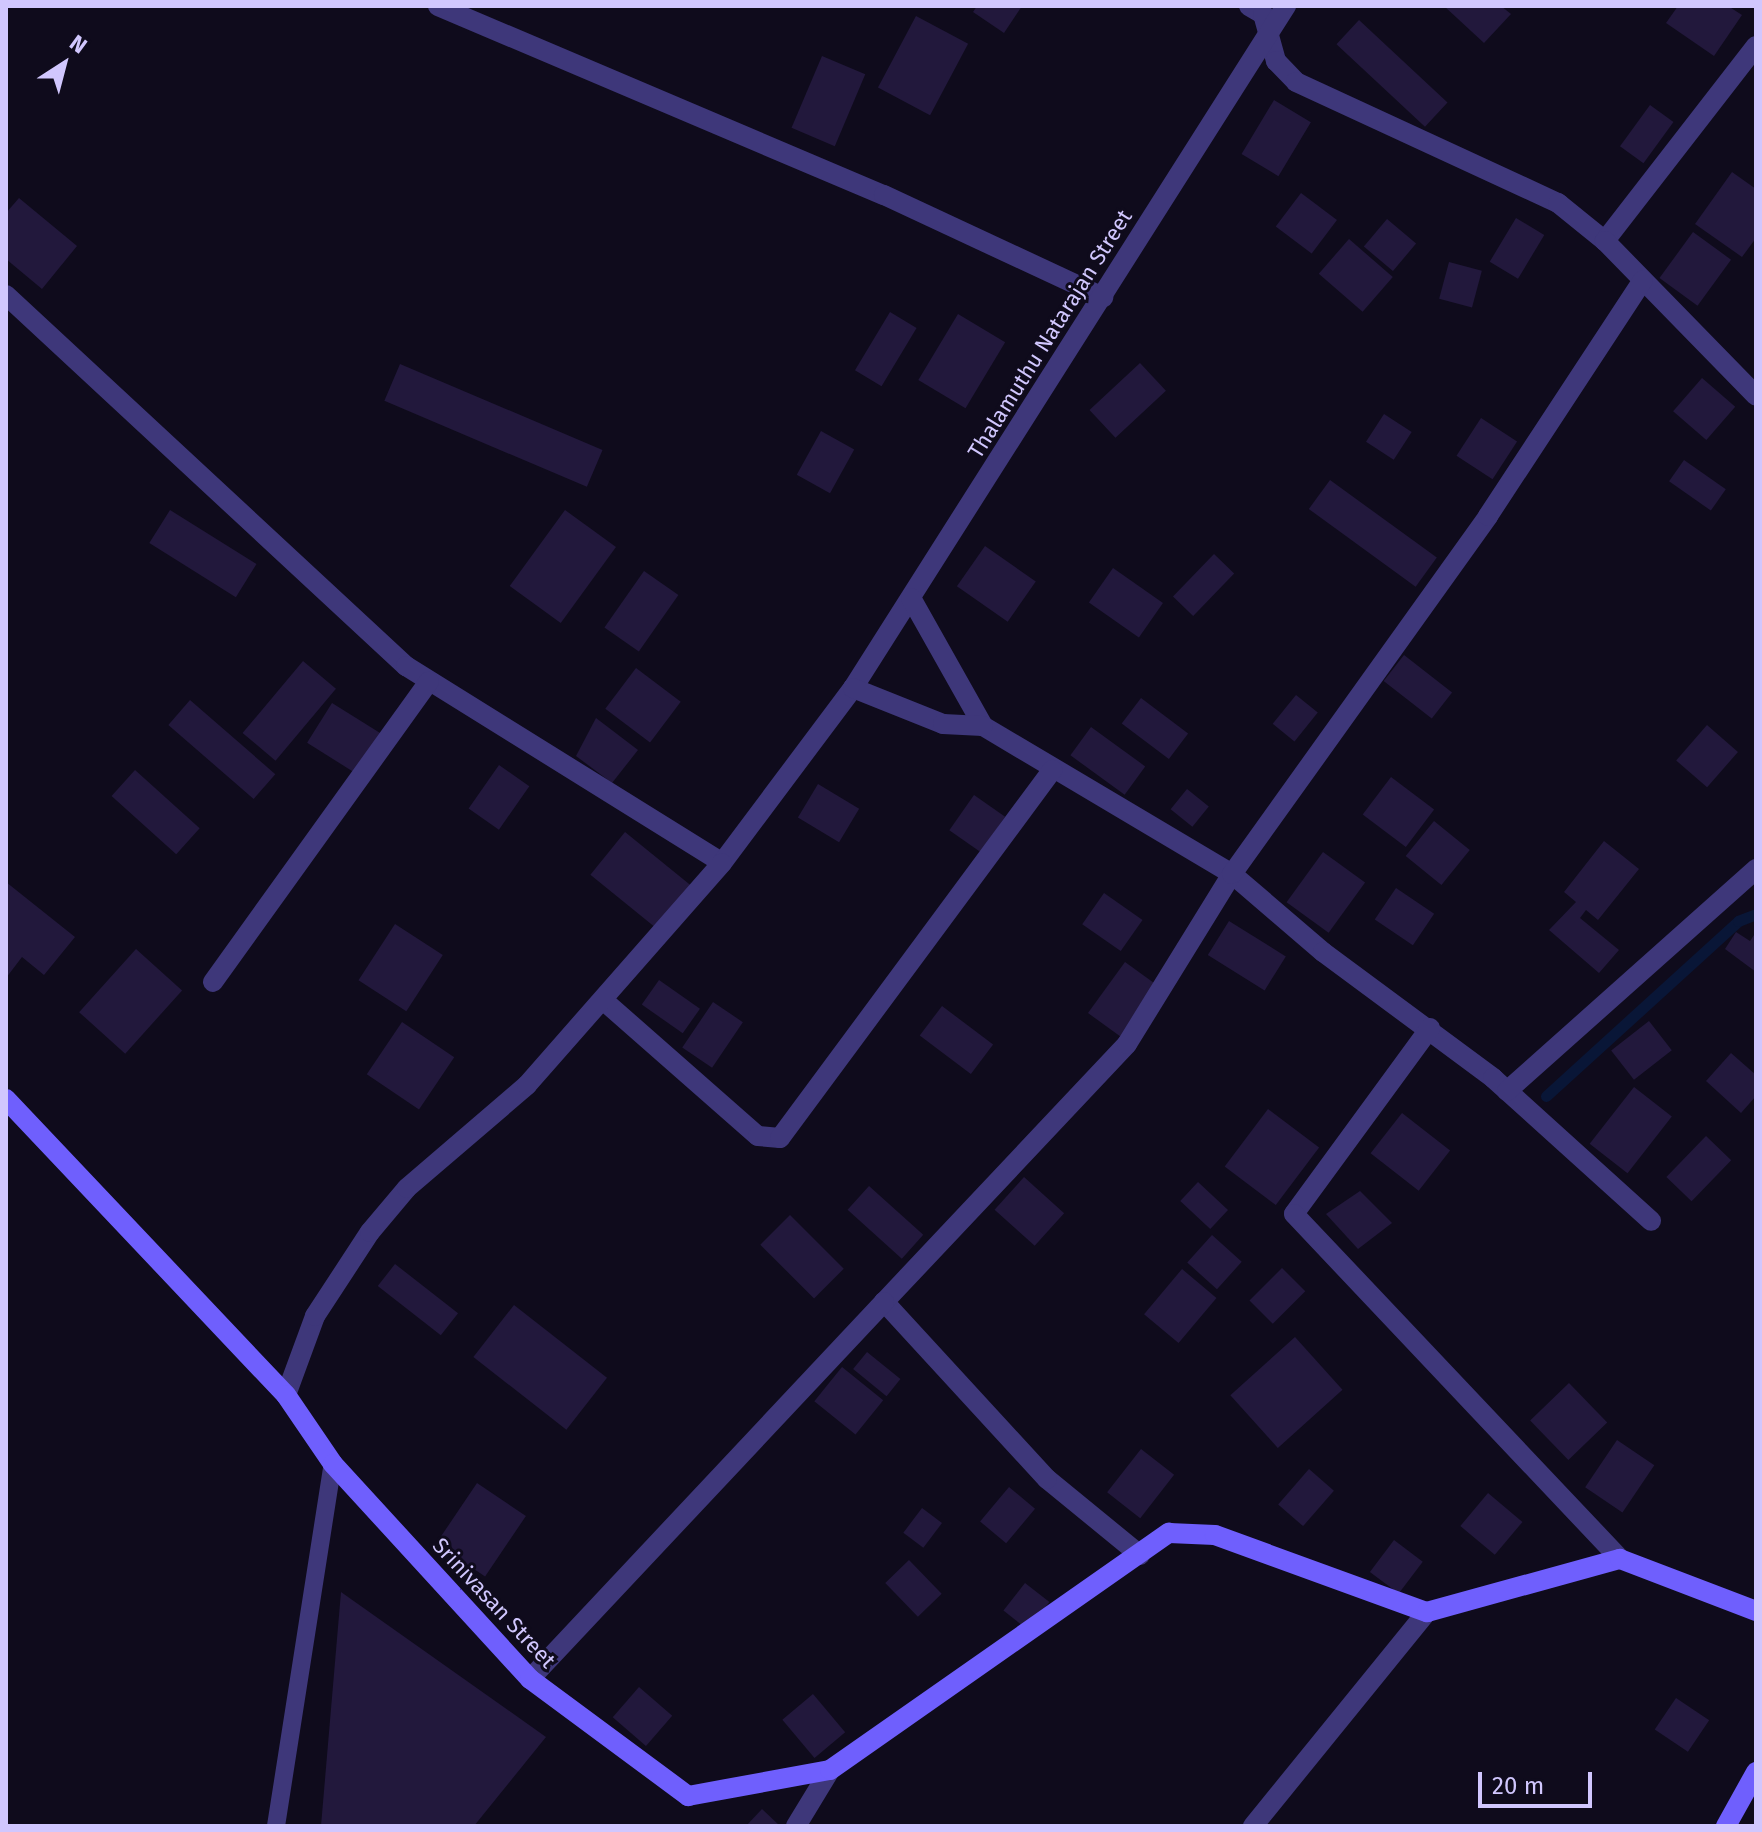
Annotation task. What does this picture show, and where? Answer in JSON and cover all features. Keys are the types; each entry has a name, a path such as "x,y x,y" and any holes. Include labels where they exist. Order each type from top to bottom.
{"street":[{"path":"438,6 884,195 1103,297"},
{"path":"1249,6 1263,14 1276,61 1296,82 1558,203 1605,241 1756,396"},
{"name":"Thalamuthu Natarajan Street","path":"286,1395 315,1316 370,1232 407,1188 527,1085 603,1000 722,863 853,688 1286,6"},
{"path":"1605,241 1756,46"},
{"path":"530,1679 1127,1044 1232,874 1488,516 1643,280"},
{"path":"6,295 394,656 429,681 722,863"},
{"path":"911,598 983,726 1052,770 1232,874 1323,952 1430,1028 1507,1091 1651,1221"},
{"path":"213,982 429,681"},
{"path":"853,688 943,724 983,726"},
{"path":"603,1000 758,1136 780,1138 1052,770"},
{"path":"1507,1091 1756,869"},
{"path":"1430,1028 1294,1214 1620,1559 1756,1611"},
{"name":"Srinivasan Street","path":"6,1099 286,1395 333,1464 530,1679 688,1796 830,1770 1169,1533 1215,1535 1427,1612"},
{"path":"884,1302 1047,1479 1140,1555"},
{"path":"1253,1826 1427,1612 1620,1559"},
{"path":"796,1826 830,1770"},
{"path":"1726,1826 1756,1772"}],"lane":[{"path":"276,1826 333,1464"}],"building":[{"path":"977,6 1022,6 1004,33 973,12"},
{"path":"1444,6 1501,6 1511,14 1484,43"},
{"path":"1678,6 1728,6 1742,15 1714,56 1666,23"},
{"path":"916,16 968,44 930,115 878,88"},
{"path":"1359,20 1447,103 1425,127 1336,44"},
{"path":"822,56 865,74 835,146 792,128"},
{"path":"1274,100 1311,122 1278,176 1242,154"},
{"path":"1650,105 1673,122 1643,163 1620,146"},
{"path":"1732,172 1756,189 1756,238 1742,257 1695,224"},
{"path":"1301,193 1337,220 1312,254 1276,227"},
{"path":"19,198 77,246 42,289 6,259 6,213"},
{"path":"1516,218 1544,235 1518,279 1490,262"},
{"path":"1387,219 1416,243 1393,271 1364,247"},
{"path":"1693,232 1731,260 1698,306 1659,278"},
{"path":"1349,239 1393,277 1363,312 1319,274"},
{"path":"1449,262 1482,271 1472,308 1439,299"},
{"path":"890,312 917,328 882,386 855,370"},
{"path":"958,314 1005,342 965,408 918,380"},
{"path":"1140,363 1166,391 1115,438 1090,410"},
{"path":"400,364 603,450 587,487 384,401"},
{"path":"1702,378 1735,407 1706,440 1673,411"},
{"path":"1384,414 1412,432 1394,460 1366,442"},
{"path":"1481,418 1517,441 1493,479 1456,456"},
{"path":"821,431 854,449 830,493 797,475"},
{"path":"1684,460 1726,489 1711,511 1669,481"},
{"path":"1330,480 1437,558 1416,587 1309,509"},
{"path":"170,510 257,564 236,597 149,543"},
{"path":"565,510 616,547 561,623 510,586"},
{"path":"985,546 1036,582 1008,622 957,586"},
{"path":"1214,554 1234,573 1193,616 1173,596"},
{"path":"1113,568 1163,603 1139,637 1089,602"},
{"path":"644,571 678,595 639,652 604,628"},
{"path":"1404,655 1452,693 1432,719 1384,681"},
{"path":"303,661 336,689 276,761 243,733"},
{"path":"636,668 681,702 650,742 605,709"},
{"path":"1296,695 1318,713 1294,741 1273,724"},
{"path":"1141,698 1188,734 1169,759 1122,724"},
{"path":"190,700 275,774 254,799 168,725"},
{"path":"332,703 384,735 359,775 307,743"},
{"path":"596,718 638,750 612,783 576,756"},
{"path":"1707,725 1738,752 1707,787 1676,760"},
{"path":"1091,727 1145,766 1125,795 1070,755"},
{"path":"499,765 529,786 499,830 469,808"},
{"path":"135,770 200,828 176,854 112,796"},
{"path":"1391,777 1434,809 1406,847 1363,815"},
{"path":"818,784 859,809 839,842 798,817"},
{"path":"1187,789 1209,807 1192,827 1171,809"},
{"path":"974,795 1005,817 980,852 949,830"},
{"path":"1434,821 1470,850 1441,885 1406,856"},
{"path":"625,832 695,889 660,931 590,875"},
{"path":"1604,841 1639,869 1598,920 1586,910 1580,918 1619,950 1599,973 1549,930 1576,902 1564,892"},
{"path":"1323,852 1365,883 1329,933 1287,902"},
{"path":"6,882 75,937 44,975 22,957 6,978"},
{"path":"1396,888 1434,914 1413,945 1375,920"},
{"path":"1104,893 1143,920 1121,951 1082,924"},
{"path":"1229,921 1286,957 1265,990 1208,955"},
{"path":"395,924 443,955 406,1011 359,980"},
{"path":"1736,932 1750,941 1756,932 1756,972 1725,949"},
{"path":"136,949 182,990 125,1054 79,1012"},
{"path":"1125,962 1158,986 1121,1037 1088,1013"},
{"path":"659,980 700,1009 683,1033 642,1005"},
{"path":"713,1002 743,1022 712,1068 682,1048"},
{"path":"942,1006 993,1045 971,1074 920,1036"},
{"path":"1649,1021 1672,1050 1634,1080 1611,1051"},
{"path":"402,1022 454,1057 419,1109 367,1074"},
{"path":"1731,1053 1756,1075 1756,1096 1741,1113 1706,1081"},
{"path":"1634,1087 1672,1117 1627,1173 1590,1144"},
{"path":"1268,1109 1319,1148 1276,1205 1225,1167"},
{"path":"1402,1113 1450,1151 1419,1191 1371,1153"},
{"path":"1706,1136 1731,1160 1692,1201 1666,1177"},
{"path":"1024,1177 1064,1213 1035,1246 995,1210"},
{"path":"1198,1182 1228,1210 1210,1229 1180,1201"},
{"path":"869,1186 923,1235 902,1259 848,1210"},
{"path":"1360,1191 1392,1223 1358,1249 1326,1214"},
{"path":"790,1215 844,1269 814,1298 760,1245"},
{"path":"1212,1235 1242,1262 1217,1289 1187,1262"},
{"path":"395,1264 458,1313 441,1335 378,1286"},
{"path":"1282,1268 1305,1291 1273,1324 1249,1301"},
{"path":"1182,1269 1216,1298 1179,1343 1144,1314"},
{"path":"514,1305 607,1378 566,1430 473,1357"},
{"path":"1295,1337 1343,1390 1278,1448 1230,1395"},
{"path":"867,1352 900,1379 887,1396 853,1369"},
{"path":"842,1367 883,1400 855,1435 814,1401"},
{"path":"1569,1383 1607,1423 1568,1460 1530,1421"},
{"path":"1617,1440 1654,1465 1622,1512 1585,1487"},
{"path":"1141,1449 1174,1475 1140,1518 1107,1492"},
{"path":"1309,1469 1334,1491 1303,1526 1278,1504"},
{"path":"477,1483 526,1516 485,1577 436,1544"},
{"path":"1009,1487 1035,1509 1006,1543 980,1521"},
{"path":"1488,1493 1522,1522 1495,1555 1460,1526"},
{"path":"922,1508 942,1523 923,1548 903,1533"},
{"path":"1394,1540 1423,1562 1399,1594 1370,1572"},
{"path":"909,1560 942,1594 918,1617 885,1583"},
{"path":"1025,1583 1049,1602 1028,1630 1003,1611"},
{"path":"341,1592 546,1737 474,1826 321,1826"},
{"path":"639,1687 672,1716 646,1746 613,1717"},
{"path":"813,1694 845,1732 814,1758 782,1720"},
{"path":"1676,1698 1709,1720 1688,1752 1655,1730"},
{"path":"762,1809 780,1826 746,1826"}],"waterway":[{"path":"1546,1096 1738,921 1756,914"}]}
